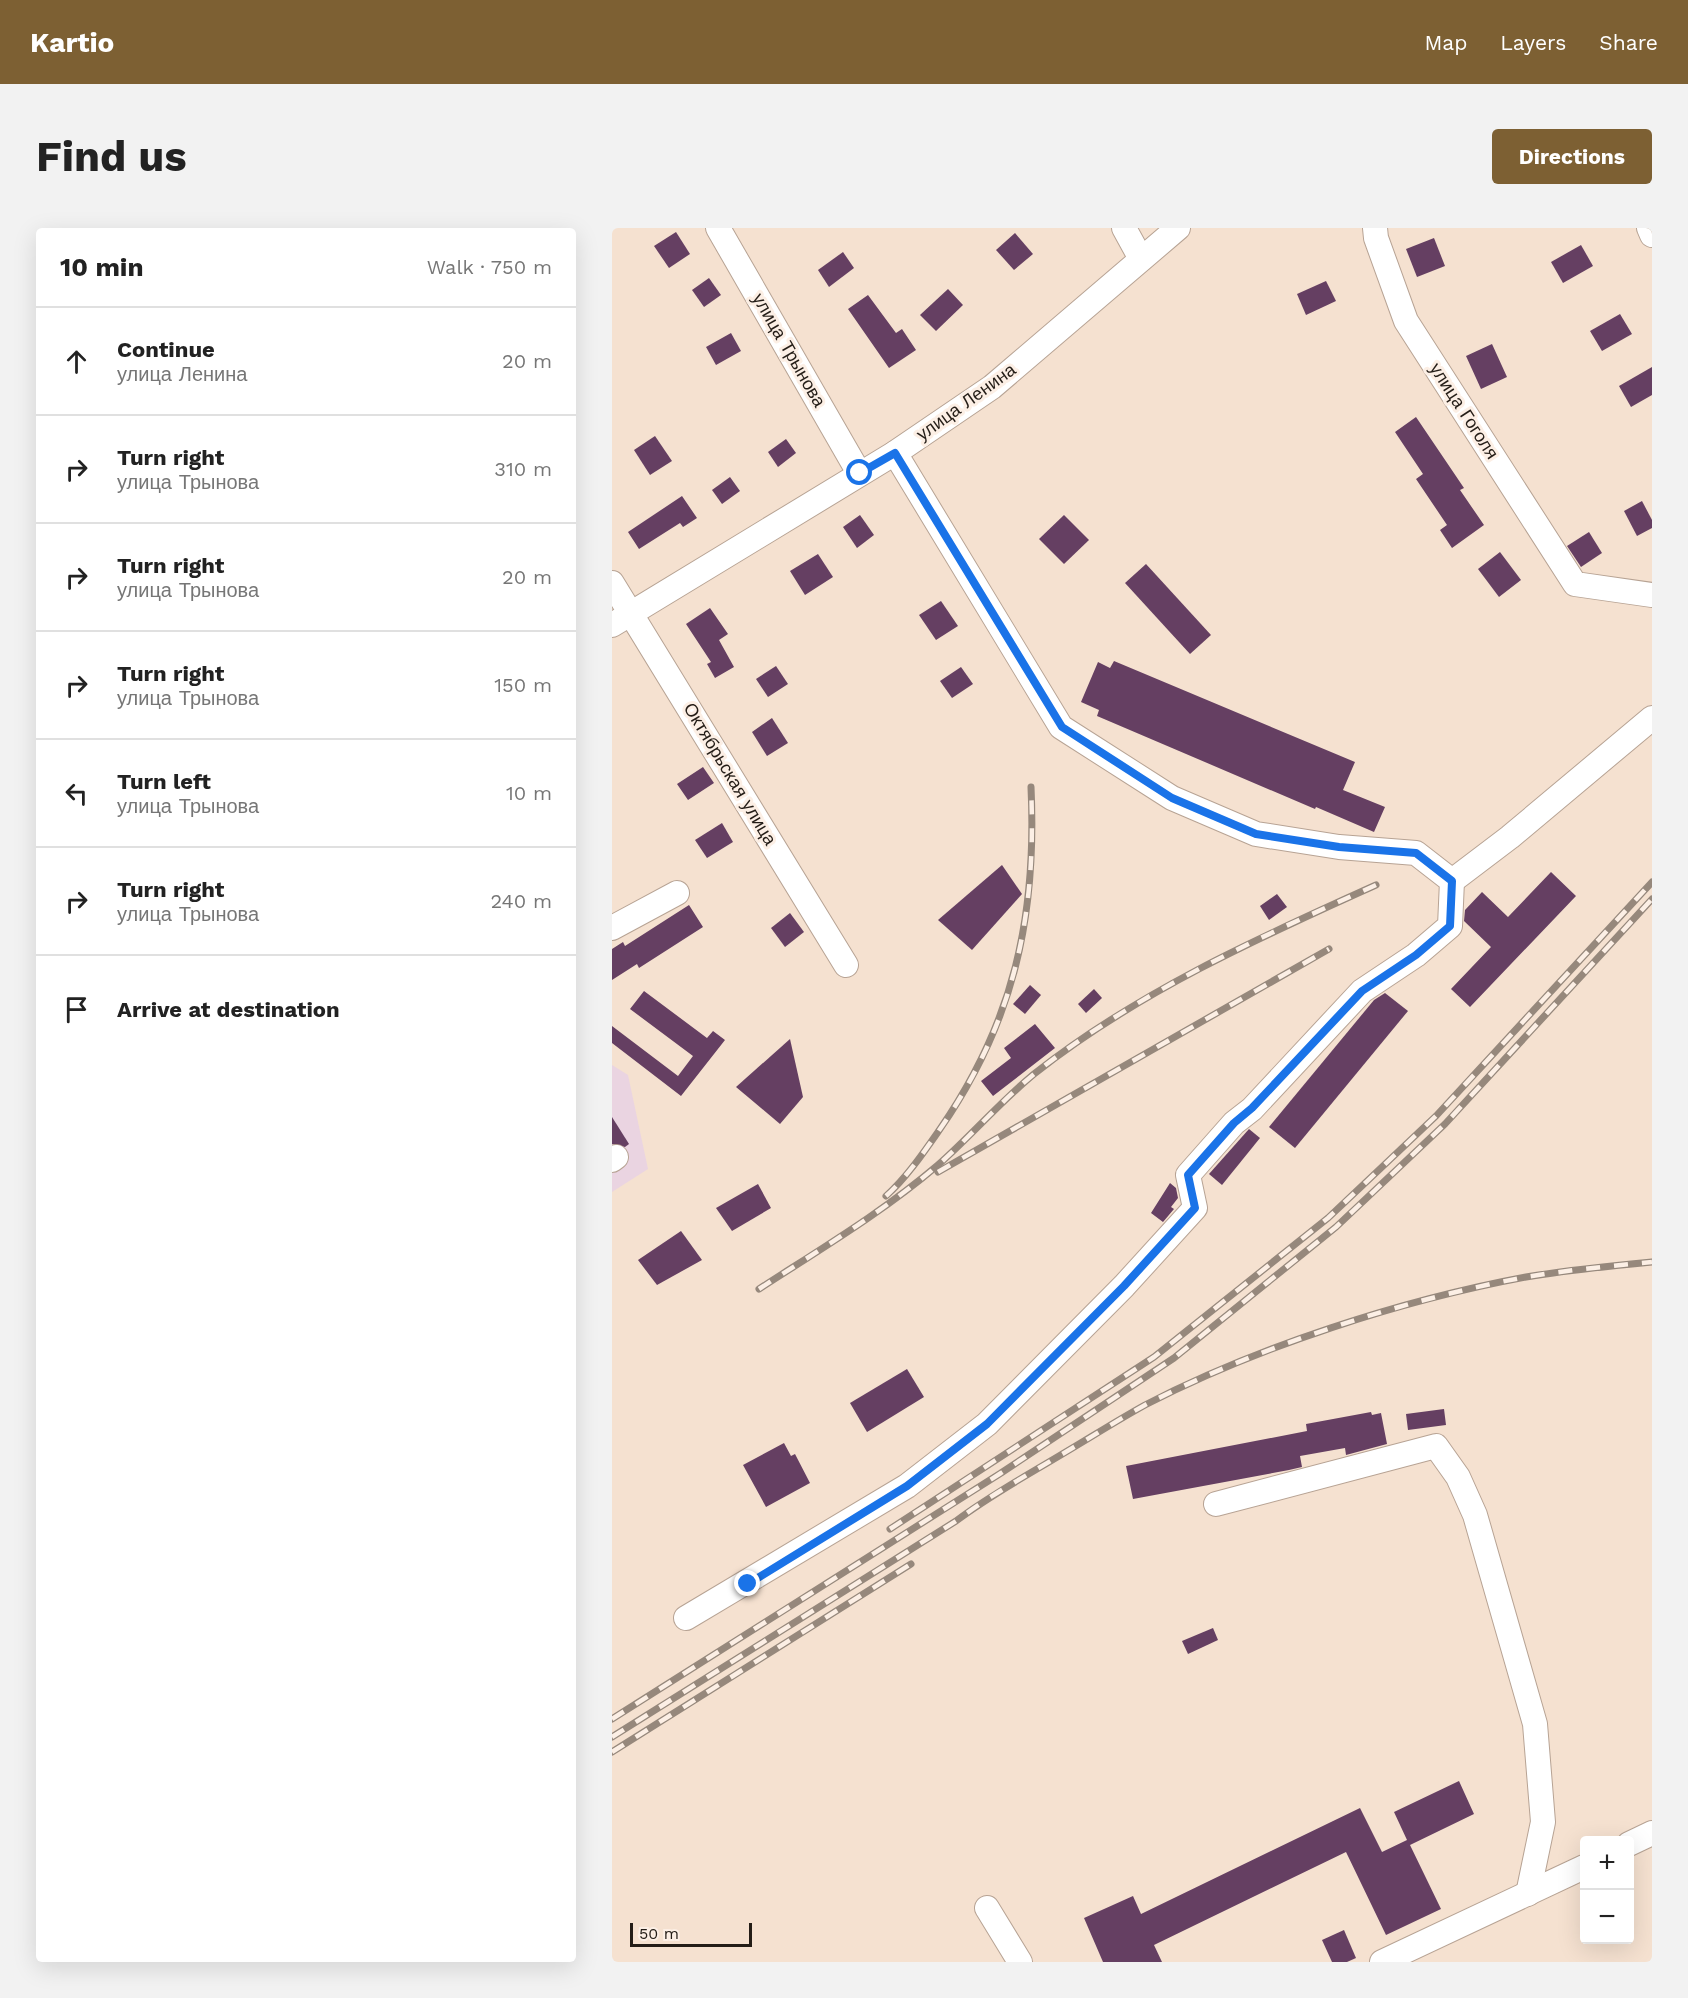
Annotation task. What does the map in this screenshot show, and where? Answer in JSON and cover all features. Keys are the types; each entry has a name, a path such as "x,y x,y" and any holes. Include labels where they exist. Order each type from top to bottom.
{"street":[{"name":"улица Трынова","path":"718,228 860,473"},
{"path":"1124,228 1141,259"},
{"name":"улица Ленина","path":"622,619 895,453 992,387 1178,228"},
{"name":"улица Гоголя","path":"1375,228 1376,238 1406,321 1575,584 1652,595"},
{"path":"1649,228 1652,235"},
{"path":"895,453 1062,727 1172,798 1256,834 1339,847 1416,853 1452,881"},
{"name":"Октябрьская улица","path":"612,583 622,619 846,965"},
{"path":"1452,881 1510,837 1652,718"},
{"path":"686,1618 907,1486 987,1424 1124,1286 1195,1208 1188,1175 1234,1123 1252,1108 1362,991 1416,955 1450,926 1452,881"},
{"path":"612,928 677,893"},
{"path":"1216,1504 1436,1446 1458,1477 1475,1515 1534,1724 1543,1822 1527,1894"},
{"path":"1634,1842 1652,1833"},
{"path":"1382,1962 1580,1869"},
{"path":"987,1908 1020,1962"}],"shaded area":[{"path":"612,1065 628,1075 648,1169 612,1192"}],"building":[{"path":"676,232 690,254 669,268 654,246"},
{"path":"1015,233 1033,254 1014,270 996,250"},
{"path":"1434,238 1445,266 1417,277 1406,249"},
{"path":"1581,245 1593,266 1563,283 1551,262"},
{"path":"843,252 854,268 829,287 818,270"},
{"path":"709,278 721,295 704,307 692,290"},
{"path":"1326,281 1336,301 1306,315 1297,294"},
{"path":"948,289 963,305 936,331 920,315"},
{"path":"868,295 896,333 902,329 916,350 889,368 848,309"},
{"path":"1620,314 1632,334 1602,351 1590,331"},
{"path":"731,333 741,351 716,365 706,347"},
{"path":"1492,344 1507,377 1481,389 1466,356"},
{"path":"1652,367 1652,395 1631,407 1619,386"},
{"path":"1416,417 1464,488 1460,490 1484,525 1452,548 1440,530 1447,525 1416,479 1423,474 1395,432"},
{"path":"655,436 672,461 650,475 634,450"},
{"path":"786,439 796,453 778,467 768,452"},
{"path":"730,477 740,491 722,504 712,490"},
{"path":"682,496 697,518 683,527 680,523 639,549 628,532"},
{"path":"1642,501 1652,520 1652,528 1637,536 1624,511"},
{"path":"860,515 874,535 857,548 843,527"},
{"path":"1064,515 1089,540 1064,564 1039,539"},
{"path":"1589,532 1602,553 1581,567 1567,546"},
{"path":"1500,552 1521,580 1499,597 1478,569"},
{"path":"818,554 833,577 805,595 790,571"},
{"path":"1146,564 1211,635 1190,654 1125,583"},
{"path":"941,601 958,626 936,640 919,615"},
{"path":"710,608 728,634 719,640 734,667 715,678 707,664 711,662 686,624"},
{"path":"1114,661 1355,762 1343,790 1385,807 1374,832 1097,716 1099,710 1081,702 1098,662 1110,668"},
{"path":"776,666 788,684 768,697 756,679"},
{"path":"961,667 973,684 952,698 940,681"},
{"path":"772,718 788,743 767,756 752,732"},
{"path":"703,767 714,783 688,800 677,784"},
{"path":"722,823 733,842 707,858 695,840"},
{"path":"1002,865 1022,894 972,950 938,920"},
{"path":"1551,872 1576,896 1470,1007 1451,989 1491,947 1464,921 1465,910 1482,892 1508,917"},
{"path":"1277,894 1287,907 1269,920 1260,906"},
{"path":"689,905 703,927 639,968 637,964 612,980 612,949 623,942 625,946"},
{"path":"790,913 804,932 785,947 771,928"},
{"path":"1030,985 1041,995 1025,1014 1013,1004"},
{"path":"1094,989 1102,998 1086,1013 1078,1004"},
{"path":"644,991 707,1038 713,1031 725,1040 681,1096 612,1043 612,1026 678,1076 693,1056 630,1009"},
{"path":"1385,993 1408,1011 1295,1148 1269,1127 1374,1000"},
{"path":"1035,1024 1055,1048 993,1096 981,1081 1011,1058 1004,1048"},
{"path":"790,1039 803,1097 780,1124 736,1087"},
{"path":"612,1117 629,1144 625,1147 612,1144"},
{"path":"1249,1129 1260,1138 1222,1185 1209,1174"},
{"path":"1170,1183 1176,1188 1178,1198 1171,1207 1174,1209 1163,1222 1151,1213"},
{"path":"758,1184 771,1208 732,1231 716,1208"},
{"path":"681,1231 702,1260 657,1285 638,1260"},
{"path":"907,1369 924,1397 867,1432 850,1403"},
{"path":"1444,1409 1446,1425 1408,1430 1406,1414"},
{"path":"1371,1412 1372,1415 1381,1413 1387,1444 1346,1455 1345,1448 1300,1456 1302,1467 1133,1499 1126,1466 1307,1431 1306,1424"},
{"path":"784,1443 791,1456 795,1454 810,1483 766,1507 743,1465"},
{"path":"1213,1628 1218,1640 1188,1654 1182,1641"},
{"path":"1459,1781 1474,1814 1410,1845 1441,1909 1386,1935 1346,1852 1154,1945 1162,1962 1103,1962 1084,1918 1133,1896 1141,1914 1360,1808 1382,1852 1407,1840 1394,1812"},
{"path":"1344,1930 1356,1958 1347,1962 1332,1962 1322,1940"}],"railway":[{"path":"886,1196 921,1155 965,1089 986,1049 1003,1008 1016,966 1030,880 1031,787"},
{"path":"890,1529 1154,1357 1328,1218 1436,1116 1652,882"},
{"path":"759,1289 895,1199 938,1165 1034,1074 1114,1018 1199,969 1376,885"},
{"path":"612,1719 1001,1473 1174,1358 1336,1227 1445,1124 1652,899"},
{"path":"938,1172 1329,949"},
{"path":"612,1737 1007,1487 1134,1411 1188,1384 1282,1345 1380,1312 1526,1277 1652,1262"},
{"path":"612,1752 911,1564"}],"route":[{"path":"748,1584 907,1486 987,1424 1124,1286 1195,1208 1188,1175 1234,1123 1252,1108 1362,991 1416,955 1450,926 1452,881 1416,853 1339,847 1256,834 1172,798 1062,727 895,453 860,473"}]}
